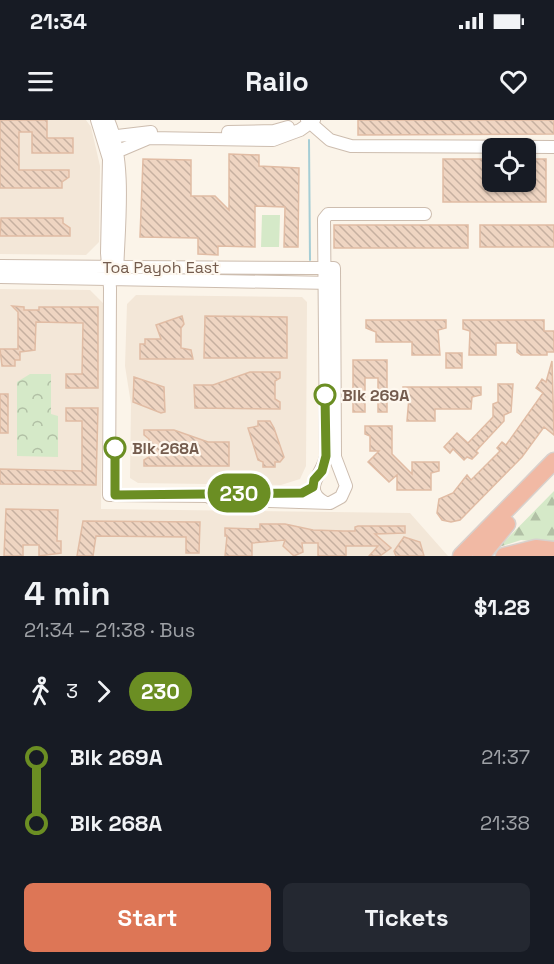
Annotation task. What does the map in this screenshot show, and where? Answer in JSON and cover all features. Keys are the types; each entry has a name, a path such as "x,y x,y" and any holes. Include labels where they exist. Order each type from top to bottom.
{"highway":[{"path":"461,556 554,461"},
{"path":"481,556 501,531 554,475"},
{"path":"504,556 536,548 554,550"}],"street":[{"path":"97,120 110,136 116,152 113,273"},
{"path":"113,273 109,120 140,132"},
{"path":"110,136 140,132 274,131 309,121"},
{"path":"116,152 149,138 273,140 309,121"},
{"path":"309,121 330,140 351,146 554,147"},
{"path":"207,496 213,499 324,502 336,501 345,492 346,486 335,457 329,283 322,268 324,219 327,214 425,214"},
{"name":"Toa Payoh East","path":"0,266 329,283"},
{"name":"Toa Payoh East","path":"0,277 322,268"},
{"name":"Toa Payoh East","path":"113,273 112,495 207,496"},
{"path":"324,502 316,496 313,487 314,480 322,471 326,456 329,283"},
{"path":"322,471 329,470 340,474"},
{"path":"207,496 213,493 302,493 313,487"}],"shaded area":[{"path":"0,120 86,120 91,127 100,166 99,242 86,255 0,254"},
{"path":"0,289 90,290 104,304 101,509 410,513 448,556 0,556"},
{"path":"136,295 302,297 307,302 306,466 300,479 281,485 138,483 130,478 131,404 125,366 127,304"}],"green space":[{"path":"262,215 280,215 279,247 261,247"},
{"path":"30,374 51,374 51,414 58,416 58,457 17,456 17,382"},
{"path":"554,491 554,543 521,540 499,547"}],"building":[{"path":"0,120 47,120 47,138 73,138 73,153 32,153 32,132 19,132 19,170 69,170 69,177 62,182 62,188 0,188"},
{"path":"358,120 554,120 554,134 358,135"},
{"path":"229,154 259,155 259,166 299,168 298,247 284,247 285,207 255,206 255,247 218,246 218,255 198,254 198,238 140,237 143,159 191,160 191,196 215,196 229,210"},
{"path":"443,159 482,159 482,192 536,192 536,159 546,159 546,202 443,202"},
{"path":"1,218 63,218 63,223 70,228 70,236 0,236"},
{"path":"334,225 468,225 468,248 334,248"},
{"path":"480,225 554,225 554,247 480,247"},
{"path":"12,306 24,307 24,310 39,310 39,307 98,307 98,388 66,388 66,374 82,374 83,323 36,322 35,350 20,352 20,360 15,360 15,366 2,366 0,349 18,349 18,312"},
{"path":"182,316 184,324 181,328 181,348 191,350 193,359 140,359 140,344 145,344 145,339 161,339 156,325"},
{"path":"205,316 287,317 287,358 204,358"},
{"path":"366,320 446,320 446,328 438,330 440,355 412,355 412,342 376,342 376,332 366,328"},
{"path":"463,320 544,320 544,331 554,331 554,352 547,352 547,355 521,355 517,352 517,343 496,343 496,355 469,355 470,331 463,329"},
{"path":"446,353 462,353 462,368 446,368"},
{"path":"353,360 387,360 387,412 378,412 378,378 365,378 365,412 353,412"},
{"path":"552,361 554,435 544,427 522,457 460,520 451,522 442,520 437,513 439,499 453,493 467,475 471,480 500,451 497,448 502,442 506,445 543,393 536,388 542,379 546,382"},
{"path":"250,372 280,372 280,378 275,381 275,399 280,402 280,409 195,408 194,385 213,385"},
{"path":"134,377 164,387 165,412 161,413 133,402"},
{"path":"498,384 513,384 511,412 504,415 504,421 476,451 478,453 472,459 467,457 464,460 453,449 450,453 444,447 457,433 468,443 493,417 493,404 498,402"},
{"path":"403,387 481,387 481,395 472,397 471,409 435,409 435,421 407,421 409,397 403,395"},
{"path":"0,394 8,394 8,433 0,433"},
{"path":"66,408 98,408 96,485 0,484 0,469 82,471 82,421 66,421"},
{"path":"258,421 270,421 274,428 284,457 280,462 275,462 275,467 263,467 263,462 258,460 248,428 258,426"},
{"path":"365,426 392,426 392,454 412,474 412,462 439,462 439,471 431,473 431,490 397,490 397,475 389,482 368,462 379,451 370,451 370,436 365,434"},
{"path":"144,430 174,430 208,442 229,442 229,466 144,466 144,460 149,457 149,439 144,435"},
{"path":"6,509 58,510 57,541 61,541 61,553 39,556 39,545 23,545 23,556 4,556"},
{"path":"83,521 200,522 199,553 186,553 186,537 96,536 93,556 77,556"},
{"path":"260,524 285,524 313,530 343,531 355,531 355,527 358,526 405,526 405,533 375,534 391,548 380,556 369,556 378,546 346,546 346,556 318,556 318,543 302,543 303,552 294,556 283,546 285,540 252,543 252,556 225,556 227,536 225,536 225,528 260,529"},
{"path":"404,537 420,542 424,556 396,556 394,551"}],"waterway":[{"path":"309,140 310,260"}],"bus line":[{"name":"230","path":"115,448 115,495 207,496 213,493 302,493 313,487 314,480 325,465 325,395"}],"place":[{"name":"Blk 269A","path":"325,395"},
{"name":"Blk 268A","path":"115,448"}]}
